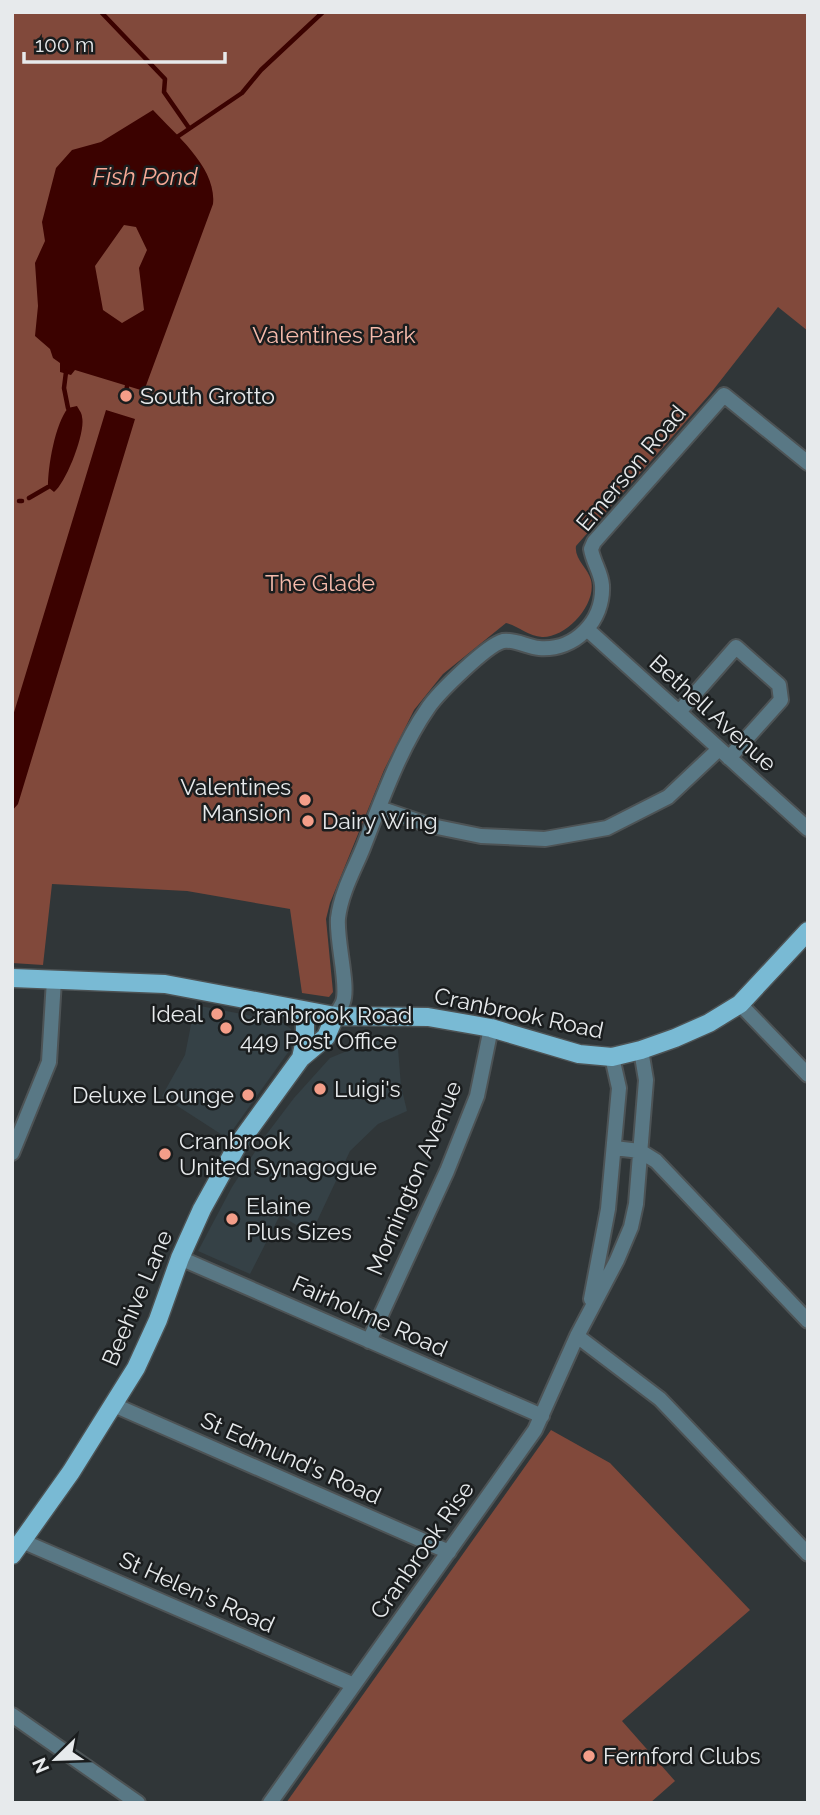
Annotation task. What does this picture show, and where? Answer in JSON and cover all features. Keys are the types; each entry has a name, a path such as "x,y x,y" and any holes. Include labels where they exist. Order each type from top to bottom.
{"main road":[{"name":"Cranbrook Road","path":"12,978 165,984 335,1016 428,1017 491,1028 579,1054 612,1057 641,1050 709,1023 740,1004 808,931"},
{"name":"Beehive Lane","path":"301,1058 305,1040 305,1012"},
{"name":"Beehive Lane","path":"17,1548 71,1472 136,1368 202,1209 237,1146 301,1058 326,1037 335,1016"}],"street":[{"name":"Emerson Road","path":"588,630 597,615 601,599 602,583 591,550 594,542 724,395 808,463"},
{"name":"Bethell Avenue","path":"588,630 808,829"},
{"path":"335,1016 344,1000 338,936 341,903 379,808 414,730 428,707 443,689 493,646 506,640 540,648 554,648 569,643 588,630"},
{"path":"379,808 432,826 481,836 545,839 607,828 668,797 724,753 781,700 779,685 736,647 679,712"},
{"path":"12,1153 49,1062 54,980"},
{"path":"740,1004 808,1075"},
{"name":"Mornington Avenue","path":"369,1341 447,1171 477,1096 491,1028"},
{"name":"Cranbrook Rise","path":"270,1803 535,1430 542,1416 577,1335 617,1260 631,1227 636,1204 646,1080 641,1050"},
{"name":"Cranbrook Rise","path":"589,1310 608,1209 614,1148 619,1088 612,1057"},
{"path":"614,1148 640,1151 656,1161 808,1321"},
{"name":"Fairholme Road","path":"180,1258 542,1416"},
{"path":"577,1335 660,1399 808,1554"},
{"name":"St Edmund's Road","path":"114,1405 449,1552"},
{"name":"St Helen's Road","path":"17,1548 354,1685"},
{"path":"12,1716 138,1803"}],"shaded area":[{"path":"195,1005 283,1023 291,1029 293,1041 289,1051 227,1138 162,1096 185,1055"},
{"path":"397,1036 401,1086 407,1111 378,1124 350,1151 311,1234 280,1215 250,1274 198,1251 232,1187 266,1135 294,1098 330,1058 374,1040"}],"green space":[{"name":"Valentines Park","path":"12,12 808,12 808,331 778,307 710,394 576,546 577,555 591,580 592,590 584,609 570,626 551,636 542,637 506,623 443,674 414,710 384,770 330,903 326,919 333,992 329,997 302,993 290,909 187,891 52,884 43,965 12,963"},
{"path":"551,1430 610,1463 750,1610 622,1721 675,1781 650,1803 286,1803"}],"water":[{"name":"Fish Pond","path":"153,110 202,165 213,191 213,204 144,391 75,370 71,375 60,372 60,363 53,358 50,349 35,336 38,306 35,263 45,241 42,222 56,168 72,150 101,142","holes":["124,225 136,227 147,250 139,268 144,310 122,323 103,310 95,266"]},
{"path":"77,406 82,414 81,434 64,479 54,492 48,487 56,434 68,408"},
{"path":"106,410 135,419 18,804 12,811 12,719"}],"waterway":[{"path":"101,12 165,79 164,92 189,128"},
{"path":"177,137 242,93 261,70 323,12"},
{"path":"66,372 64,388 68,408"},
{"path":"126,392 127,386"},
{"path":"29,498 48,487"}],"place":[{"name":"South Grotto","path":"126,396"},
{"name":"Valentines Mansion","path":"305,800"},
{"name":"Dairy Wing","path":"308,821"},
{"name":"Ideal","path":"217,1014"},
{"name":"Cranbrook Road 449 Post Office","path":"226,1028"},
{"name":"Luigi's","path":"320,1089"},
{"name":"Deluxe Lounge","path":"248,1095"},
{"name":"Cranbrook United Synagogue","path":"165,1154"},
{"name":"Elaine Plus Sizes","path":"232,1219"},
{"name":"Fernford Clubs","path":"589,1756"}],"park label":[{"name":"The Glade","path":"320,583"}]}
